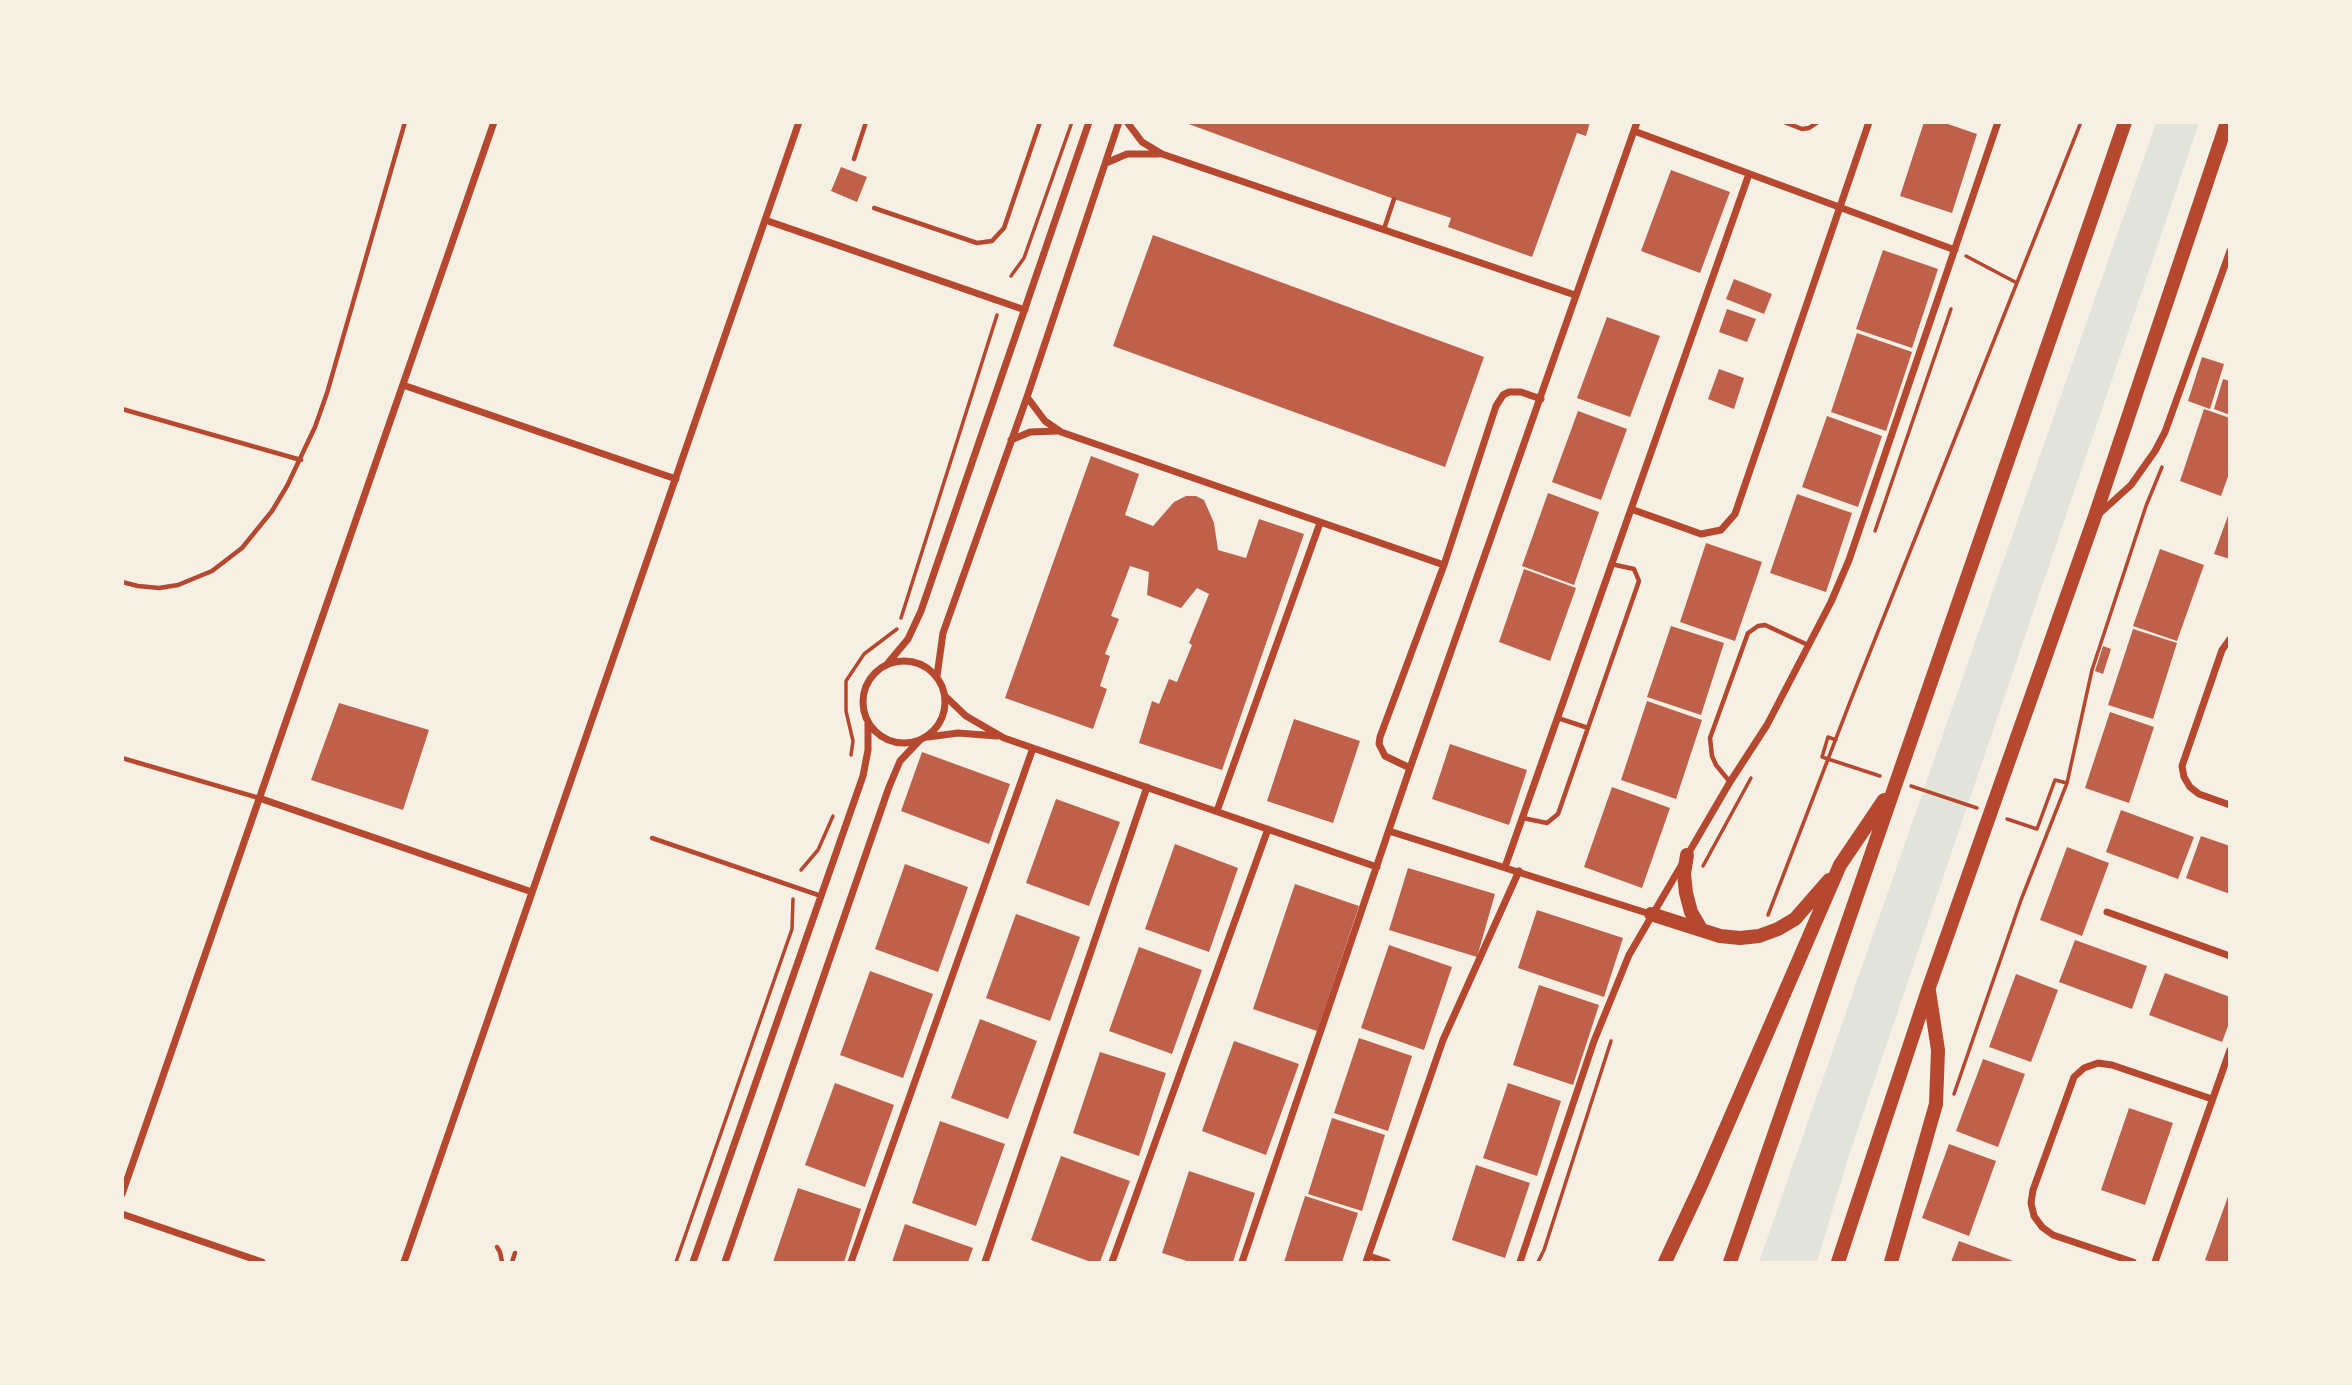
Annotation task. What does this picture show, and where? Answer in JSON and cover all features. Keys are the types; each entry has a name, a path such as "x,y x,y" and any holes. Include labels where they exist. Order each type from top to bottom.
{"main road":[{"path":"1730,1262 1891,780 2124,122"},
{"path":"1838,1262 1928,990 2095,516 2227,122"},
{"path":"1665,1262 1840,865 1891,780"},
{"path":"1687,855 1684,874 1686,893 1691,912 1701,929"},
{"path":"1651,914 1720,936 1759,936 1795,919 1840,865"},
{"path":"1891,1262 1924,1154 1936,1104 1938,1050 1928,990"},
{"path":"1845,1243 1847,1262"}],"street":[{"path":"122,1194 494,122"},
{"path":"404,1262 799,122"},
{"path":"1004,738 974,734 928,737 902,743 889,741 877,734 868,723 864,712 865,689 878,669 899,652 915,626 1089,122"},
{"path":"937,676 943,633 1027,397 1119,122"},
{"path":"1127,122 1142,142 1162,154 1575,295"},
{"path":"1242,1262 1410,768 1637,122"},
{"path":"1631,509 1700,534 1721,530 1729,523 1740,504 1869,122"},
{"path":"1520,1262 1606,1009 1629,955 1730,782 1767,726 1831,602 1849,560 1998,122"},
{"path":"1634,131 1955,250"},
{"path":"1106,163 1127,154 1162,154"},
{"path":"1504,867 1749,174"},
{"path":"765,220 1025,310"},
{"path":"2095,516 2117,500 2131,485 2165,432 2230,251"},
{"path":"403,385 676,479"},
{"path":"1410,768 1385,756 1379,744 1380,737 1444,565 1499,400 1503,395 1515,391 1541,399"},
{"path":"1027,397 1045,421 1061,432 1444,565"},
{"path":"1011,440 1030,432 1061,432"},
{"path":"1217,811 1320,523"},
{"path":"2230,639 2222,650 2182,766 2190,787 2199,794 2230,806"},
{"path":"888,663 901,660 927,667 937,676 945,696 966,716 1004,738 1377,867"},
{"path":"928,737 944,715 945,696"},
{"path":"693,1262 863,776 868,750 868,723"},
{"path":"725,1262 891,780 900,761 919,741"},
{"path":"851,1262 1033,748"},
{"path":"985,1262 1147,787"},
{"path":"259,798 532,892"},
{"path":"1112,1262 1268,829"},
{"path":"1389,831 1651,914"},
{"path":"1387,1262 1367,1259 1443,1040 1519,871"},
{"path":"2107,912 2230,956"},
{"path":"2155,1262 2230,1050"},
{"path":"2133,1262 2053,1235 2042,1227 2035,1216 2031,1203 2033,1189 2074,1077 2084,1068 2098,1063 2112,1065 2212,1099"},
{"path":"122,1214 262,1262"}],"lane":[{"path":"122,582 159,588 178,585 212,571 242,548 272,511 301,460 327,393 405,122"},
{"path":"854,159 866,122"},
{"path":"874,208 978,243 992,242 1004,228 1040,122"},
{"path":"1784,122 1802,129 1818,122"},
{"path":"1384,230 1394,200"},
{"path":"122,409 301,460"},
{"path":"1522,818 1543,823 1555,818 1588,728 1639,581 1634,569 1611,564"},
{"path":"1730,782 1712,756 1710,737 1748,634 1758,626 1765,625 1809,645"},
{"path":"1557,718 1588,728"},
{"path":"122,758 259,798"},
{"path":"652,838 821,895"},
{"path":"497,1247 502,1262"},
{"path":"512,1262 515,1253"}],"path":[{"path":"1011,276 1024,258 1072,122"},
{"path":"1759,936 2081,122"},
{"path":"1955,250 2017,283"},
{"path":"849,767 853,741 846,711 846,681 864,654 897,629 997,313"},
{"path":"1953,1097 2021,900 2067,783 2092,670 2146,506 2166,458"},
{"path":"1836,740 1828,737 1822,757 1891,780"},
{"path":"1999,816 2037,829 2055,780 2067,783"},
{"path":"1911,786 1987,812"},
{"path":"801,870 818,850 833,815"},
{"path":"676,1262 792,929 793,899"},
{"path":"1538,1262 1614,1032"}],"shaded area":[{"path":"2156,123 2199,123 1849,1155 1817,1262 1759,1262"}],"building":[{"path":"1183,122 1590,122 1586,136 1577,133 1532,257 1448,227 1451,218"},
{"path":"1924,122 1942,122 1977,134 1952,213 1900,196"},
{"path":"841,167 867,177 857,202 831,191"},
{"path":"1671,170 1730,192 1700,273 1641,251"},
{"path":"1153,235 1484,357 1445,467 1113,346"},
{"path":"1883,250 1938,269 1912,348 1856,329"},
{"path":"1734,279 1772,294 1764,314 1726,299"},
{"path":"1727,309 1756,319 1747,342 1719,332"},
{"path":"1607,317 1660,336 1630,417 1577,398"},
{"path":"1857,333 1912,352 1886,431 1831,412"},
{"path":"2202,357 2224,364 2210,409 2188,401"},
{"path":"1719,369 1744,378 1734,409 1708,399"},
{"path":"2223,379 2230,381 2230,415 2214,409"},
{"path":"2204,409 2230,418 2230,471 2221,496 2180,481"},
{"path":"1578,411 1627,429 1601,500 1552,482"},
{"path":"1827,416 1882,436 1858,507 1802,487"},
{"path":"1091,456 1139,474 1125,515 1153,526 1174,502 1186,496 1196,496 1204,500 1214,523 1218,550 1246,558 1259,519 1304,534 1222,770 1139,743 1152,701 1159,704 1169,679 1177,682 1209,594 1197,588 1181,608 1147,595 1149,572 1130,566 1111,616 1119,619 1105,654 1110,656 1100,686 1107,689 1093,729 1005,698"},
{"path":"1548,493 1599,512 1574,585 1522,566"},
{"path":"1797,494 1852,513 1826,592 1770,573"},
{"path":"2230,513 2230,559 2214,554"},
{"path":"1706,543 1762,562 1735,641 1680,622"},
{"path":"2160,549 2204,565 2177,641 2133,626"},
{"path":"1524,569 1576,588 1550,661 1499,642"},
{"path":"1671,626 1724,643 1701,715 1647,697"},
{"path":"2133,629 2177,643 2153,719 2108,705"},
{"path":"2103,646 2111,649 2103,674 2095,671"},
{"path":"1647,701 1702,720 1676,799 1621,780"},
{"path":"339,703 429,730 403,810 311,780"},
{"path":"2110,712 2154,727 2129,803 2085,788"},
{"path":"1294,719 1360,741 1333,823 1267,801"},
{"path":"1450,744 1527,770 1509,825 1432,799"},
{"path":"922,752 1010,784 989,844 901,811"},
{"path":"1612,787 1670,808 1642,888 1584,867"},
{"path":"1056,799 1120,822 1089,906 1026,883"},
{"path":"2121,810 2194,837 2178,879 2106,852"},
{"path":"2201,836 2230,846 2230,894 2186,878"},
{"path":"1175,844 1238,868 1209,952 1145,929"},
{"path":"2067,847 2109,863 2082,936 2040,920"},
{"path":"905,864 968,887 938,972 875,949"},
{"path":"1408,868 1495,894 1477,957 1389,930"},
{"path":"1295,884 1359,906 1317,1031 1253,1009"},
{"path":"1537,910 1623,938 1604,997 1518,968"},
{"path":"1016,914 1080,937 1050,1021 986,998"},
{"path":"2075,940 2147,966 2132,1009 2059,982"},
{"path":"1389,945 1452,967 1424,1050 1361,1028"},
{"path":"1139,947 1202,970 1172,1054 1109,1031"},
{"path":"870,971 933,994 903,1078 840,1055"},
{"path":"2165,973 2230,997 2230,1021 2222,1042 2149,1015"},
{"path":"2016,974 2058,990 2031,1062 1989,1047"},
{"path":"1539,985 1599,1005 1573,1085 1513,1065"},
{"path":"980,1019 1037,1041 1008,1119 951,1098"},
{"path":"1359,1038 1412,1056 1388,1131 1334,1113"},
{"path":"1234,1041 1299,1064 1266,1155 1202,1131"},
{"path":"1100,1052 1166,1073 1139,1156 1073,1133"},
{"path":"1983,1059 2025,1074 1998,1147 1956,1131"},
{"path":"835,1083 894,1105 865,1187 805,1165"},
{"path":"1508,1083 1561,1101 1537,1176 1483,1158"},
{"path":"2129,1108 2173,1123 2145,1205 2101,1190"},
{"path":"1332,1118 1385,1135 1362,1211 1308,1194"},
{"path":"940,1121 1005,1144 976,1226 912,1203"},
{"path":"1949,1144 1996,1161 1969,1236 1922,1218"},
{"path":"1061,1156 1130,1181 1100,1262 1091,1262 1031,1240"},
{"path":"1476,1165 1530,1183 1505,1258 1452,1240"},
{"path":"1189,1171 1255,1193 1233,1262 1190,1262 1162,1253"},
{"path":"798,1188 861,1209 844,1262 773,1262"},
{"path":"2230,1191 2230,1262 2211,1262 2205,1260"},
{"path":"1305,1196 1358,1213 1342,1262 1284,1262"},
{"path":"905,1224 973,1248 968,1262 892,1262"},
{"path":"1959,1241 2016,1262 1951,1262"}]}
